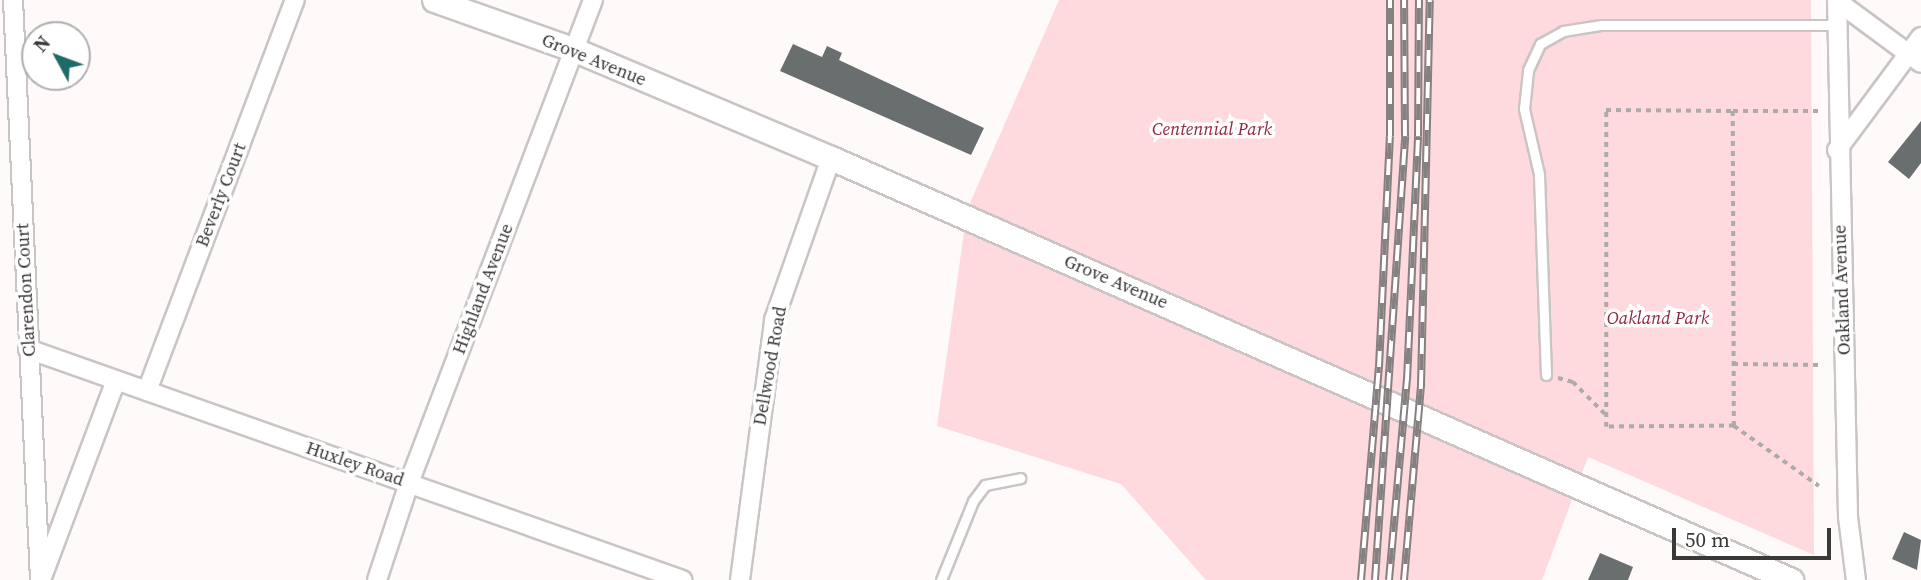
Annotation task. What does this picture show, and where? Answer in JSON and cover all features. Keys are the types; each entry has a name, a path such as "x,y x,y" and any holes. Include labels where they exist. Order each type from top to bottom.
{"street":[{"name":"Clarendon Court","path":"13,0 41,580"},
{"name":"Beverly Court","path":"147,391 295,0"},
{"name":"Grove Avenue","path":"434,0 575,50 831,158 1791,580"},
{"name":"Highland Avenue","path":"377,580 409,483 593,0"},
{"name":"Oakland Avenue","path":"1837,1 1837,150 1848,517 1856,580"},
{"path":"1837,1 1915,58"},
{"path":"1837,150 1915,58 1921,37"},
{"name":"Dellwood Road","path":"740,580 774,320 831,158"},
{"name":"Huxley Road","path":"28,349 682,580"},
{"path":"41,580 116,380"}],"lane":[{"path":"1546,375 1539,174 1524,108 1528,70 1540,44 1563,32 1602,25 1837,25"},
{"path":"941,580 973,501 985,485 1020,478"}],"path":[{"path":"1819,486 1734,426 1606,427 1606,110 1837,111"},
{"path":"1733,111 1734,426"},
{"path":"1733,364 1818,365"},
{"path":"1546,375 1573,382 1606,415"}],"green space":[{"path":"1059,0 1811,0 1814,555 1588,457 1542,580 1206,580 1121,484 937,426 967,210"}],"building":[{"path":"793,44 822,57 827,46 842,53 839,60 984,128 971,155 780,71"},
{"path":"1921,121 1921,163 1909,179 1888,162"},
{"path":"1904,532 1921,540 1917,570 1892,559"},
{"path":"1600,553 1633,567 1628,580 1588,580"}],"railway":[{"path":"1361,580 1379,367 1390,136 1390,0"},
{"path":"1375,580 1405,136 1404,0"},
{"path":"1389,580 1407,380 1418,136 1419,0"},
{"path":"1404,580 1421,386 1430,0"}],"park label":[{"name":"Centennial Park","path":"1212,129"},
{"name":"Oakland Park","path":"1658,318"}]}
